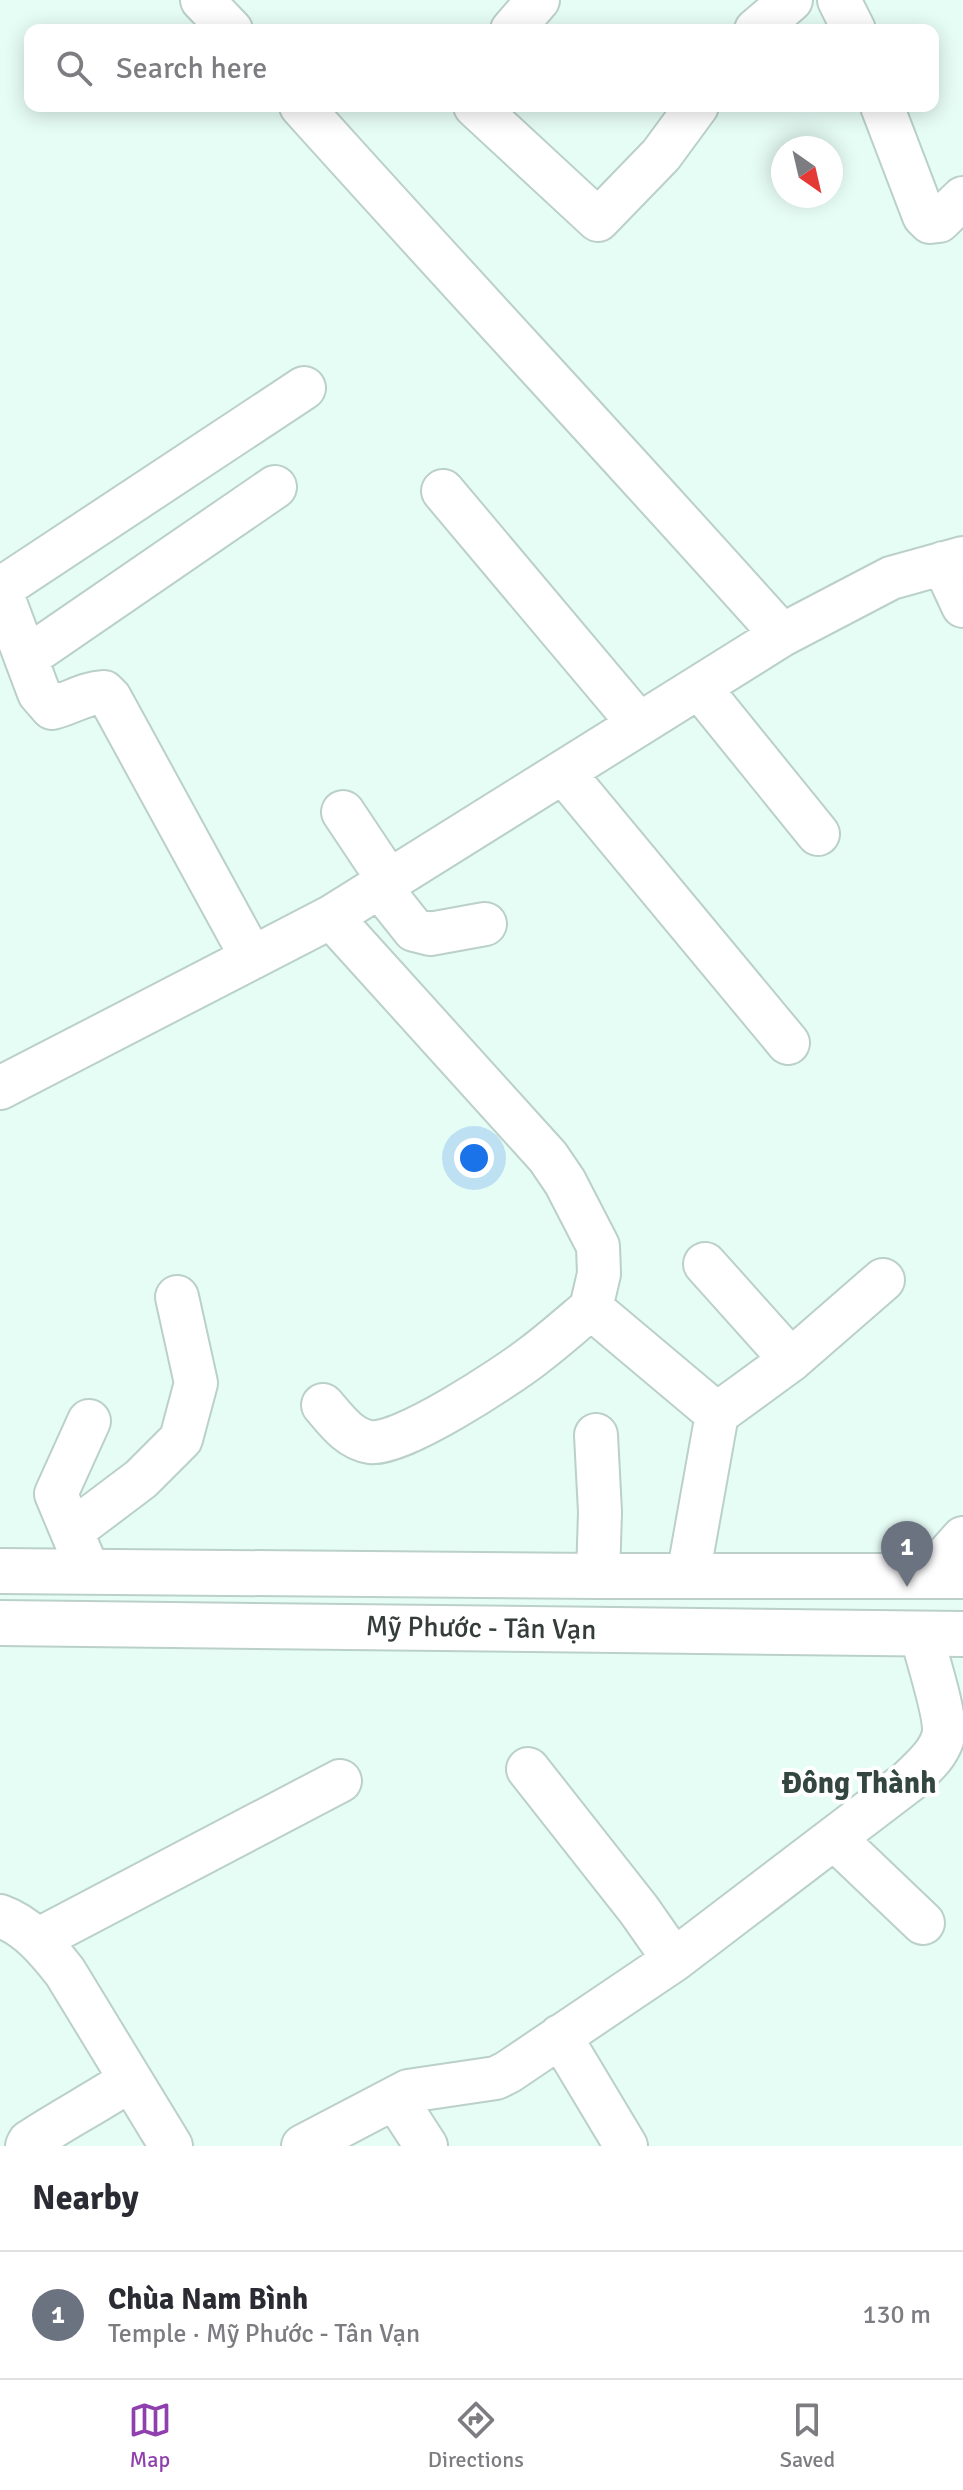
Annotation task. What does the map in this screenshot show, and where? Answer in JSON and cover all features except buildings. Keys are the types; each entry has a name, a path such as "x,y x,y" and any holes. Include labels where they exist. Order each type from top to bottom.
{"main road":[{"name":"Mỹ Phước - Tân Vạn","path":"0,1571 598,1576 946,1575"},
{"name":"Mỹ Phước - Tân Vạn","path":"0,1623 942,1634"}],"street":[{"path":"202,0 225,24"},
{"path":"517,24 538,0"},
{"path":"763,24 791,0"},
{"path":"839,0 851,24"},
{"path":"306,112 782,635"},
{"path":"481,112 598,220 661,155 693,112"},
{"path":"884,112 924,216 930,222 939,221 963,198"},
{"path":"252,958 110,698 104,692 88,693 52,708 21,658 0,589 304,388"},
{"path":"21,658 275,487"},
{"path":"443,491 639,724"},
{"path":"0,1088 331,917 782,635 891,578 953,561 963,606"},
{"path":"699,687 818,834"},
{"path":"563,772 788,1043"},
{"path":"343,812 414,930 430,934 485,924"},
{"path":"323,1405 350,1434 372,1443 401,1436 442,1415 532,1357 591,1308 599,1274 598,1246 565,1182 548,1157 331,917"},
{"path":"705,1264 791,1360"},
{"path":"688,1576 717,1414 791,1360 883,1280"},
{"path":"72,1531 141,1479 181,1439 196,1383 177,1297"},
{"path":"591,1308 717,1414"},
{"path":"88,1572 56,1494 89,1421"},
{"path":"596,1435 600,1512 598,1576"},
{"path":"946,1575 963,1538"},
{"path":"303,2146 395,2098 426,2087 496,2078 508,2072 674,1960 909,1781 934,1756 953,1718 942,1634"},
{"path":"528,1769 639,1910 674,1960"},
{"path":"37,1940 340,1781"},
{"path":"835,1839 923,1923"},
{"path":"0,1916 17,1922 47,1949 65,1972 171,2146"},
{"path":"560,2036 626,2146"},
{"path":"27,2146 54,2125 130,2080"},
{"path":"395,2098 426,2146"}],"place":[{"name":"Chùa Nam Bình","path":"907,1587"}],"district":[{"name":"Đông Thành","path":"859,1783"}]}
